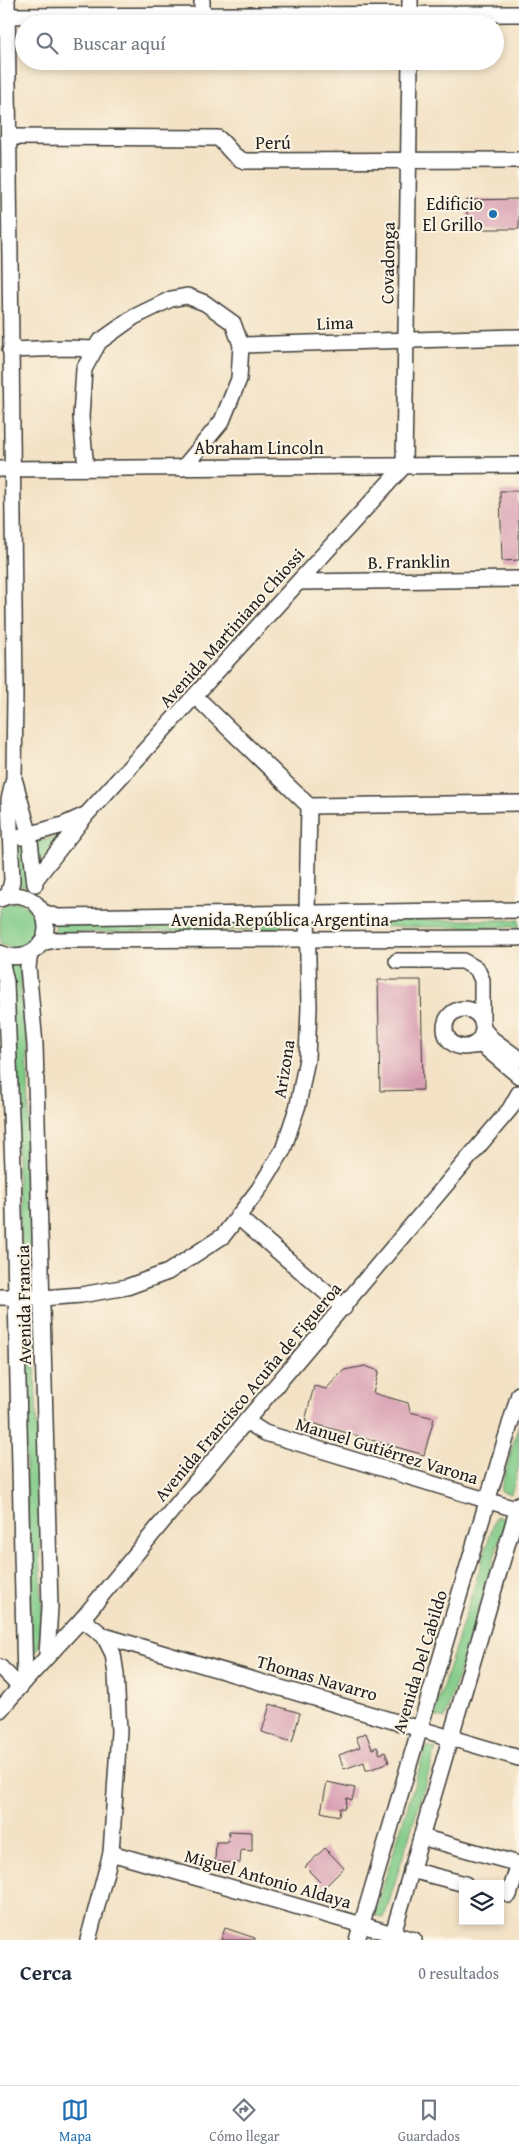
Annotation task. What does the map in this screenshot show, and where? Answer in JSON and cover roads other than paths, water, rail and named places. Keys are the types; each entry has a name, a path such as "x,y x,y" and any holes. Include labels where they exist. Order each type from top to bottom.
{"street":[{"path":"7,0 3,16 8,137 5,318 10,350 5,469 7,692 14,778 29,834 39,907"},
{"path":"202,0 202,15"},
{"path":"271,15 519,14"},
{"name":"Covadonga","path":"404,466 410,70"},
{"name":"Perú","path":"8,137 218,138 225,143 234,158 245,162 519,160"},
{"path":"86,468 81,417 84,369 99,342 134,317 171,299 187,296 205,303 233,323 241,344 239,379 222,421 182,468"},
{"name":"Lima","path":"241,344 519,337"},
{"path":"10,350 65,348 95,350"},
{"name":"Abraham Lincoln","path":"5,469 519,465"},
{"name":"Avenida Martiniano Chiossi","path":"34,880 86,815 404,466"},
{"name":"B. Franklin","path":"299,582 519,579"},
{"path":"195,696 309,806 519,803"},
{"path":"4,897 12,881 10,800 14,778"},
{"name":"Arizona","path":"0,1297 42,1298 81,1295 128,1287 168,1272 223,1236 259,1189 283,1150 298,1105 307,1059 309,1007 307,912 309,806"},
{"name":"Avenida Martiniano Chiossi","path":"12,848 16,841 29,834 63,825 86,815"},
{"name":"Avenida República Argentina","path":"4,897 22,896 58,917 519,910"},
{"name":"Avenida Francia","path":"39,907 46,928 28,966 35,1045 42,1298 50,1597 47,1656"},
{"name":"Avenida República Argentina","path":"0,954 14,957 55,940 519,938"},
{"name":"Avenida Francia","path":"0,954 6,982 16,1297 22,1684"},
{"path":"397,961 463,961 477,969 482,980 483,1025 480,1039 472,1046"},
{"path":"519,1059 492,1039 476,1012 466,1008 456,1010 448,1016 444,1025 446,1035 452,1043 462,1047 482,1045 519,1076"},
{"name":"Avenida Francisco Acuña de Figueroa","path":"0,1710 82,1619 246,1422 515,1108 519,1093"},
{"path":"238,1217 344,1308"},
{"name":"Avenida Del Cabildo","path":"357,1940 519,1394"},
{"name":"Manuel Gutiérrez Varona","path":"246,1422 264,1434 488,1501 518,1508"},
{"path":"392,1937 518,1508"},
{"path":"82,1619 104,1636 113,1654 119,1731 111,1853 88,1940"},
{"name":"Thomas Navarro","path":"104,1636 519,1758"},
{"path":"0,1667 22,1684"},
{"path":"421,1836 519,1864 509,1895"},
{"name":"Miguel Antonio Aldaya","path":"111,1853 361,1925 392,1937 414,1940"},
{"path":"411,1870 459,1882"}],"place":[{"name":"Edificio El Grillo","path":"493,214"}]}
